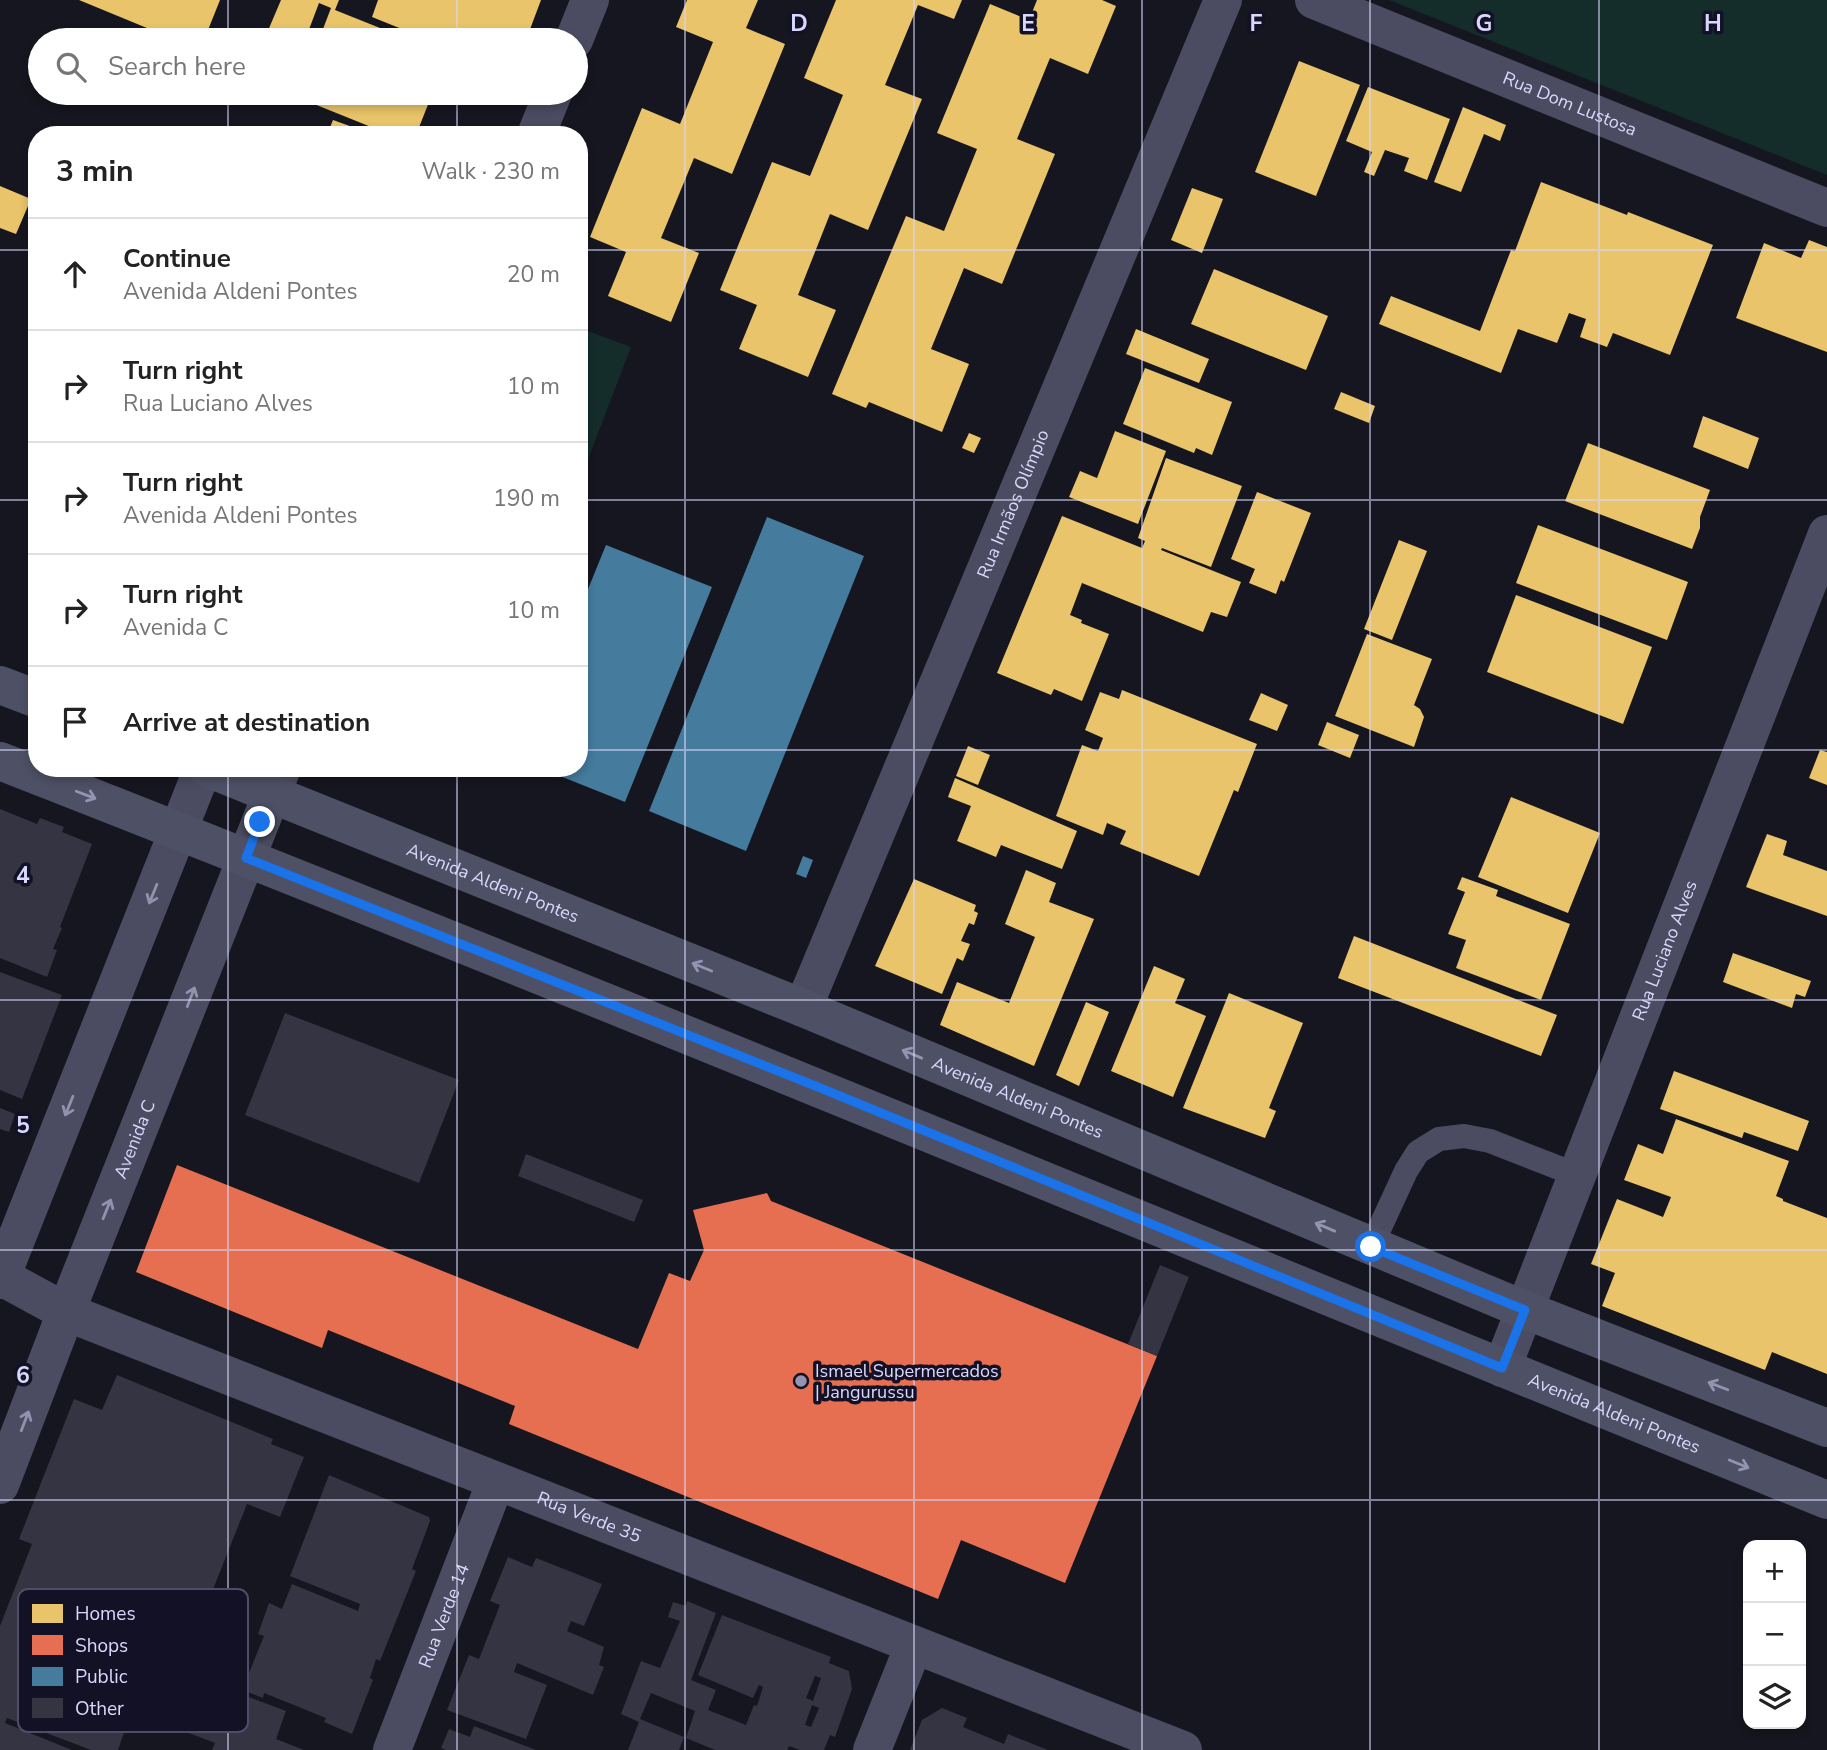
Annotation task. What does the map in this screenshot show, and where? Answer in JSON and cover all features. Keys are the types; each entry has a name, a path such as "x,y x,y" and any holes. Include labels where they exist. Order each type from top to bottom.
{"main road":[{"path":"0,685 28,696"},
{"name":"Avenida Aldeni Pontes","path":"0,761 28,772"},
{"name":"Avenida Aldeni Pontes","path":"41,777 831,1092 1827,1500"},
{"name":"Avenida Aldeni Pontes","path":"255,777 277,781 803,1008 1371,1247 1827,1428"}],"street":[{"path":"579,28 590,0"},
{"name":"Rua Irmãos Olímpio","path":"803,1008 1223,0"},
{"name":"Rua Dom Lustosa","path":"1314,0 1827,208"},
{"path":"540,126 548,105"},
{"name":"Rua Luciano Alves","path":"1502,1368 1827,534"},
{"path":"1,1278 201,777"},
{"name":"Avenida C","path":"0,1485 277,781"},
{"name":"Rua Verde 35","path":"1,1278 66,1312 1183,1750"},
{"name":"Rua Verde 14","path":"392,1750 496,1481"},
{"path":"872,1750 914,1645"}],"lane":[{"path":"1371,1247 1406,1171 1418,1152 1439,1139 1464,1136 1490,1141 1577,1175"}],"green space":[{"path":"1389,0 1827,0 1827,175"},
{"path":"588,331 631,347 588,459"}],"building: Homes":[{"path":"79,0 220,0 209,28 147,28"},
{"path":"281,0 339,0 335,10 380,28 323,28 331,8 319,3 310,28 269,28"},
{"path":"378,0 541,0 530,28 399,28 372,17"},
{"path":"687,0 758,0 746,28 785,44 732,174 694,158 661,238 699,253 671,322 608,296 626,252 590,237 642,108 680,124 713,42 676,27"},
{"path":"836,0 962,0 954,19 918,5 885,85 922,99 868,230 830,214 798,295 836,310 808,377 739,349 757,305 720,290 772,162 810,176 843,95 804,78"},
{"path":"1037,0 1102,0 1116,6 1088,74 1050,58 1017,139 1055,154 1002,284 964,268 931,349 969,364 942,432 869,402 866,408 832,394 906,216 944,231 977,149 937,133 990,4 1029,20"},
{"path":"1299,61 1360,85 1316,196 1255,172"},
{"path":"1368,87 1450,119 1427,180 1404,171 1409,158 1385,150 1374,176 1364,172 1372,152 1346,141"},
{"path":"316,105 428,105 420,126 369,126"},
{"path":"1463,107 1506,125 1500,141 1484,134 1461,192 1434,182"},
{"path":"333,120 350,126 331,126"},
{"path":"1541,182 1713,245 1670,355 1613,333 1607,347 1580,337 1586,319 1569,313 1557,343 1518,329 1501,373 1379,324 1391,296 1480,331"},
{"path":"0,186 28,198 28,206 16,234 0,228"},
{"path":"1192,188 1223,199 1202,253 1171,240"},
{"path":"1809,240 1827,247 1827,352 1736,318 1764,243 1801,258"},
{"path":"1214,269 1328,316 1306,370 1191,324"},
{"path":"1136,329 1209,359 1199,383 1126,354"},
{"path":"1145,368 1232,402 1212,455 1196,448 1194,453 1123,424"},
{"path":"1341,392 1375,406 1369,423 1334,409"},
{"path":"1703,416 1759,438 1748,469 1693,447"},
{"path":"1115,431 1166,451 1138,524 1069,497 1080,471 1097,478"},
{"path":"969,433 981,438 974,453 962,448"},
{"path":"1588,443 1710,490 1692,549 1565,501"},
{"path":"1166,458 1242,486 1211,567 1162,548 1161,550 1241,582 1227,617 1211,612 1203,632 1082,583 1070,615 1082,620 1081,623 1109,634 1082,701 1054,689 1051,695 997,673 1062,516 1142,548 1145,541 1138,538"},
{"path":"1257,492 1311,513 1284,582 1281,580 1276,594 1249,583 1255,569 1231,559"},
{"path":"1538,525 1688,582 1667,640 1516,583"},
{"path":"1399,540 1427,551 1392,640 1364,629"},
{"path":"1516,595 1652,647 1623,724 1487,672"},
{"path":"1367,634 1432,659 1414,705 1424,717 1414,747 1335,716"},
{"path":"1122,690 1257,744 1238,792 1234,790 1199,876 1120,844 1126,831 1107,823 1103,835 1056,816 1082,745 1098,751 1103,738 1085,730 1100,692 1119,699"},
{"path":"1261,693 1288,705 1277,731 1249,720"},
{"path":"1327,722 1359,735 1350,758 1318,745"},
{"path":"968,746 990,755 978,785 956,776"},
{"path":"1820,750 1827,752 1827,785 1809,778"},
{"path":"955,778 1077,831 1062,869 1001,845 996,857 957,841 971,806 948,797"},
{"path":"1511,797 1600,833 1568,913 1478,877"},
{"path":"1767,834 1787,841 1783,855 1827,871 1827,916 1746,887"},
{"path":"1026,870 1056,883 1049,902 1094,919 1034,1066 940,1025 957,982 1009,1003 1035,937 1005,924"},
{"path":"1462,877 1498,890 1496,896 1570,924 1541,1000 1456,968 1466,940 1448,934 1465,892 1457,889"},
{"path":"914,879 976,905 974,911 978,913 974,925 969,923 961,941 970,944 963,961 957,958 942,994 875,966"},
{"path":"1354,936 1557,1015 1541,1056 1338,978"},
{"path":"1733,953 1811,981 1805,997 1796,994 1792,1008 1723,982"},
{"path":"1154,966 1185,979 1175,1003 1206,1016 1173,1097 1111,1071"},
{"path":"1229,993 1303,1023 1269,1108 1276,1111 1265,1138 1183,1108"},
{"path":"1086,1002 1109,1012 1079,1086 1056,1075"},
{"path":"1674,1071 1809,1121 1798,1151 1744,1132 1742,1138 1660,1109"},
{"path":"1676,1119 1789,1161 1776,1196 1827,1218 1827,1374 1772,1352 1765,1370 1602,1306 1615,1273 1591,1264 1617,1199 1663,1217 1671,1197 1624,1180 1638,1144 1663,1154"}],"building: Shops":[{"name":"Ismael Supermercados | Jangurussu","path":"177,1165 638,1349 669,1273 690,1281 704,1250 693,1210 767,1193 771,1201 1157,1356 1065,1583 961,1540 938,1599 509,1424 515,1406 328,1330 322,1348 136,1272"}],"building: Public":[{"path":"767,517 864,556 746,851 649,811"},
{"path":"606,545 712,587 625,802 562,777 588,777 588,589"},
{"path":"803,856 813,860 806,878 796,874"}],"building: Other":[{"path":"0,809 37,824 40,818 64,827 62,832 92,844 60,927 62,928 53,949 57,950 47,977 0,958"},
{"path":"0,972 62,995 22,1099 0,1090"},
{"path":"285,1013 459,1080 419,1183 245,1115"},
{"path":"0,1108 15,1114 9,1132 0,1129"},
{"path":"526,1154 643,1200 634,1222 518,1176"},
{"path":"1160,1265 1189,1277 1157,1356 1128,1344"},
{"path":"117,1375 273,1439 271,1444 304,1457 280,1517 247,1504 213,1589 18,1589 18,1722 7,1718 5,1723 18,1728 18,1732 27,1732 72,1750 0,1750 0,1626 32,1544 19,1539 74,1399 102,1410"},
{"path":"329,1475 429,1517 430,1521 412,1569 416,1571 380,1661 376,1659 370,1678 373,1680 352,1734 324,1722 326,1718 264,1693 263,1698 248,1692 248,1675 264,1636 258,1634 269,1603 282,1609 292,1584 358,1611 360,1604 290,1576"},
{"path":"508,1557 532,1567 536,1558 602,1584 584,1626 571,1621 567,1631 604,1647 599,1665 604,1667 593,1695 517,1663 514,1672 547,1685 526,1739 447,1710 469,1655 479,1659 500,1605 490,1601"},
{"path":"687,1601 716,1613 691,1680 716,1690 708,1710 746,1725 754,1705 757,1706 763,1687 759,1685 753,1698 698,1675 722,1615 831,1657 829,1663 849,1671 852,1689 835,1737 830,1735 824,1750 800,1750 789,1746 787,1750 715,1750 686,1738 695,1711 651,1693 640,1719 684,1737 679,1750 628,1750 639,1722 621,1714 641,1661 660,1668 680,1621 668,1617 673,1602 686,1606","holes":["815,1676 821,1678 813,1701 806,1698","812,1705 819,1708 811,1727 805,1725"]},
{"path":"248,1697 286,1711 276,1739 304,1750 212,1750 215,1743 189,1733 248,1732"},
{"path":"942,1708 967,1718 963,1727 1004,1744 1008,1734 1048,1750 910,1750 922,1720"},
{"path":"474,1726 536,1750 441,1748 449,1729 470,1737"},
{"path":"44,1732 124,1732 118,1750 91,1750"}],"place":[{"name":"Ismael Supermercados | Jangurussu","path":"801,1381"}],"route":[{"path":"260,822 246,858 818,1087 1502,1368 1525,1310 1371,1247"}]}
